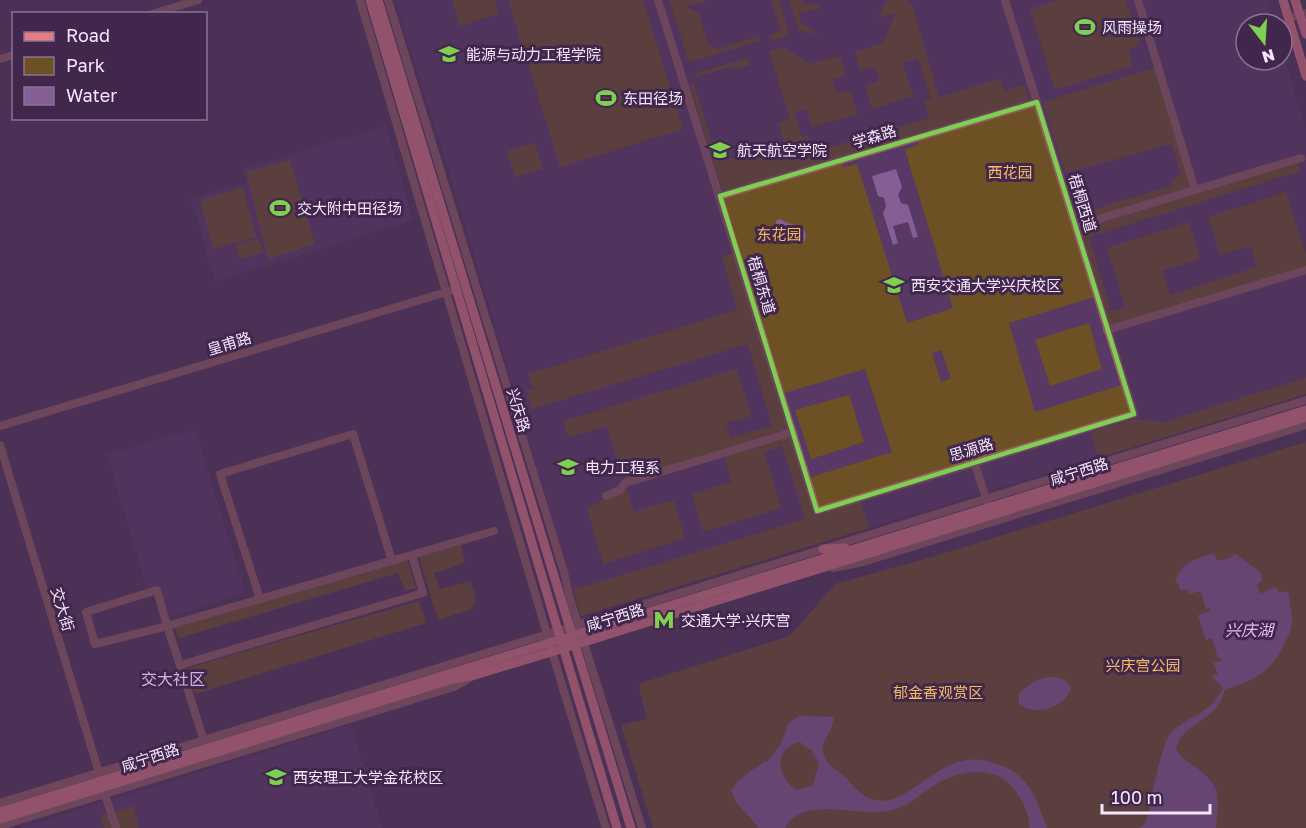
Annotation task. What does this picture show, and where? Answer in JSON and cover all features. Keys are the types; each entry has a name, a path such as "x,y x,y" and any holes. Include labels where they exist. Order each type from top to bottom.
{"main road":[{"name":"兴庆路","path":"370,0 451,291 561,639 617,828"},
{"name":"兴庆路","path":"378,0 576,635 631,828"},
{"path":"1295,0 1303,14 1306,34"},
{"path":"1294,37 1306,76"},
{"name":"咸宁西路","path":"576,635 1306,410"},
{"name":"咸宁西路","path":"0,819 102,784 561,639 811,572 989,507 1306,417"},
{"path":"823,549 859,547"},
{"name":"咸宁西路","path":"0,812 102,784 450,680 475,675 550,643"}],"street":[{"path":"159,12 198,0"},
{"path":"360,0 451,291 550,643 606,828"},
{"path":"388,0 557,549 576,635 642,828"},
{"name":"梧桐东道","path":"658,0 817,510"},
{"name":"梧桐西道","path":"1005,0 1134,414"},
{"path":"1138,0 1195,190"},
{"name":"学森路","path":"720,196 1037,102"},
{"path":"1076,226 1301,158"},
{"path":"1107,330 1306,270"},
{"name":"皇甫路","path":"0,426 466,286"},
{"path":"561,639 823,549 989,507 1306,400"},
{"name":"思源路","path":"817,510 1134,414"},
{"path":"811,572 863,562 1306,426"},
{"path":"606,496 620,490 625,483 793,432"},
{"path":"260,599 220,474 353,434 392,561"},
{"name":"交大街","path":"0,444 116,828"},
{"path":"974,462 989,507"},
{"path":"204,741 167,626 157,590 86,612 95,644 167,626 494,531"},
{"path":"180,665 423,594 412,555"},
{"path":"0,826 204,741 550,643"},
{"path":"0,803 102,784"}],"highlighted area":[{"path":"1037,102 1134,414 817,511 720,196"}],"shaded area":[{"name":"西安交通大学兴庆校区","path":"395,0 1267,0 1270,12 1234,12 1234,72 1288,72 1306,130 1306,394 581,616 454,187"},
{"path":"386,126 413,220 215,282 191,198 246,182 243,169"},
{"path":"195,429 245,592 165,618 157,590 148,592 107,454"},
{"name":"西安理工大学金花校区","path":"351,725 382,828 21,828"}],"green space":[{"path":"452,0 495,0 499,14 460,26"},
{"name":"东田径场","path":"508,0 643,0 683,129 560,167"},
{"path":"669,0 709,0 686,7 699,13 708,44 718,49 759,36 760,41 689,62"},
{"path":"771,0 781,0 788,31 787,36 772,41 770,35 781,31"},
{"path":"789,0 802,0 804,5 814,3 822,7 799,14 801,23 820,34 799,31"},
{"path":"887,0 906,0 912,4 939,97 1000,79 1004,91 1024,85 1030,103 1037,102 1078,226 1085,224 1082,213 1173,185 1172,179 1181,175 1172,144 1065,173 1043,102 1157,67 1195,190 1297,160 1300,171 1089,237 1111,311 1125,307 1107,248 1189,222 1200,259 1162,271 1170,295 1257,267 1251,246 1220,255 1208,217 1286,192 1306,254 1306,271 1107,330 1098,296 1009,323 1035,412 1125,384 1134,414 860,498 869,528 581,616 573,590 805,519 782,446 764,452 781,508 703,532 692,494 731,482 724,454 625,483 607,426 568,437 563,421 737,369 751,416 726,423 730,438 772,426 748,344 532,409 527,391 533,389 528,374 737,310 722,256 737,252 720,196 724,195 690,86 694,84 718,162 784,142 778,123 790,119 769,51 783,47 810,64 840,56 846,76 832,80 837,94 850,91 858,114 812,127 806,109 794,112 802,137 808,136 813,152 929,118 924,101 931,99 918,58 903,63 913,96 872,109 865,86 880,80 875,67 860,71 855,52 883,43 896,13 878,18","holes":["919,137 918,145 905,150 953,308 907,323 857,164 844,167 838,161","941,350 951,378 941,382 932,353","865,369 892,452 808,478 781,394"]},
{"name":"风雨操场","path":"1060,0 1126,0 1140,45 1128,49 1133,66 1055,90 1030,9"},
{"path":"747,58 750,65 736,69 734,66 695,77 694,74"},
{"path":"535,143 543,169 515,177 507,151"},
{"name":"交大附中田径场","path":"290,160 315,244 268,259 246,172"},
{"path":"243,188 256,237 213,249 200,200"},
{"path":"258,238 263,252 240,259 236,245"},
{"path":"1089,323 1102,369 1050,386 1035,340"},
{"path":"1306,378 1306,394 1098,458 1091,432 1135,419 1163,422"},
{"path":"849,395 864,442 811,459 795,410"},
{"name":"兴庆宫公园","path":"1306,442 1306,828 653,828 621,725 647,719 639,687 641,683 790,636 835,584 932,557"},
{"path":"626,489 634,512 673,500 685,538 603,564 587,508"},
{"path":"461,545 465,563 434,573 440,589 471,581 476,599 472,609 438,620 419,556"},
{"path":"406,556 416,588 405,591 398,573 179,638 173,625"},
{"path":"419,601 426,623 195,694 188,668"},
{"path":"133,806 139,828 104,828 100,816"}],"water":[{"path":"896,169 902,187 898,195 901,203 908,205 918,237 913,238 908,222 893,226 898,243 893,245 883,213 886,206 884,198 878,196 872,176"},
{"path":"780,219 803,229 806,236 804,242 794,241 793,237 800,238 802,235 796,230 777,228 776,221"},
{"name":"兴庆湖","path":"1214,553 1217,561 1233,557 1233,553 1261,573 1262,581 1257,585 1260,594 1276,587 1279,593 1286,591 1289,594 1291,629 1273,663 1260,675 1225,690 1214,710 1189,729 1179,741 1176,749 1179,754 1209,779 1217,792 1216,828 1139,828 1146,823 1163,749 1171,733 1212,704 1223,688 1212,676 1218,674 1213,663 1222,661 1221,658 1218,658 1212,638 1206,640 1198,615 1210,611 1209,608 1206,609 1201,591 1189,594 1188,589 1181,591 1178,583 1175,583 1184,566"},
{"path":"1055,677 1065,680 1071,687 1068,694 1057,705 1033,710 1019,704 1019,693 1039,679"},
{"path":"799,716 833,717 832,726 823,747 824,756 862,794 874,800 888,800 901,795 956,763 973,760 991,762 1004,767 1014,772 1029,787 1039,805 1047,828 1029,828 1029,818 1025,808 1018,794 1008,783 993,774 975,772 948,778 897,809 876,812 817,810 804,812 793,818 785,828 759,828 736,802 731,790 739,780 765,761 767,762 781,744 789,723","holes":["800,742 812,751 819,764 813,786 796,790 785,777 780,763 781,756 791,745"]}],"place":[{"name":"风雨操场","path":"1085,27"},
{"name":"能源与动力工程学院","path":"449,54"},
{"name":"东田径场","path":"606,98"},
{"name":"航天航空学院","path":"720,150"},
{"name":"交大附中田径场","path":"280,208"},
{"name":"西安交通大学兴庆校区","path":"894,285"},
{"name":"电力工程系","path":"568,467"},
{"name":"交通大学·兴庆宫","path":"664,620"},
{"name":"西安理工大学金花校区","path":"276,777"}],"district":[{"name":"交大社区","path":"173,679"}],"park label":[{"name":"西花园","path":"1010,172"},
{"name":"东花园","path":"779,234"},
{"name":"郁金香观赏区","path":"938,692"}]}
